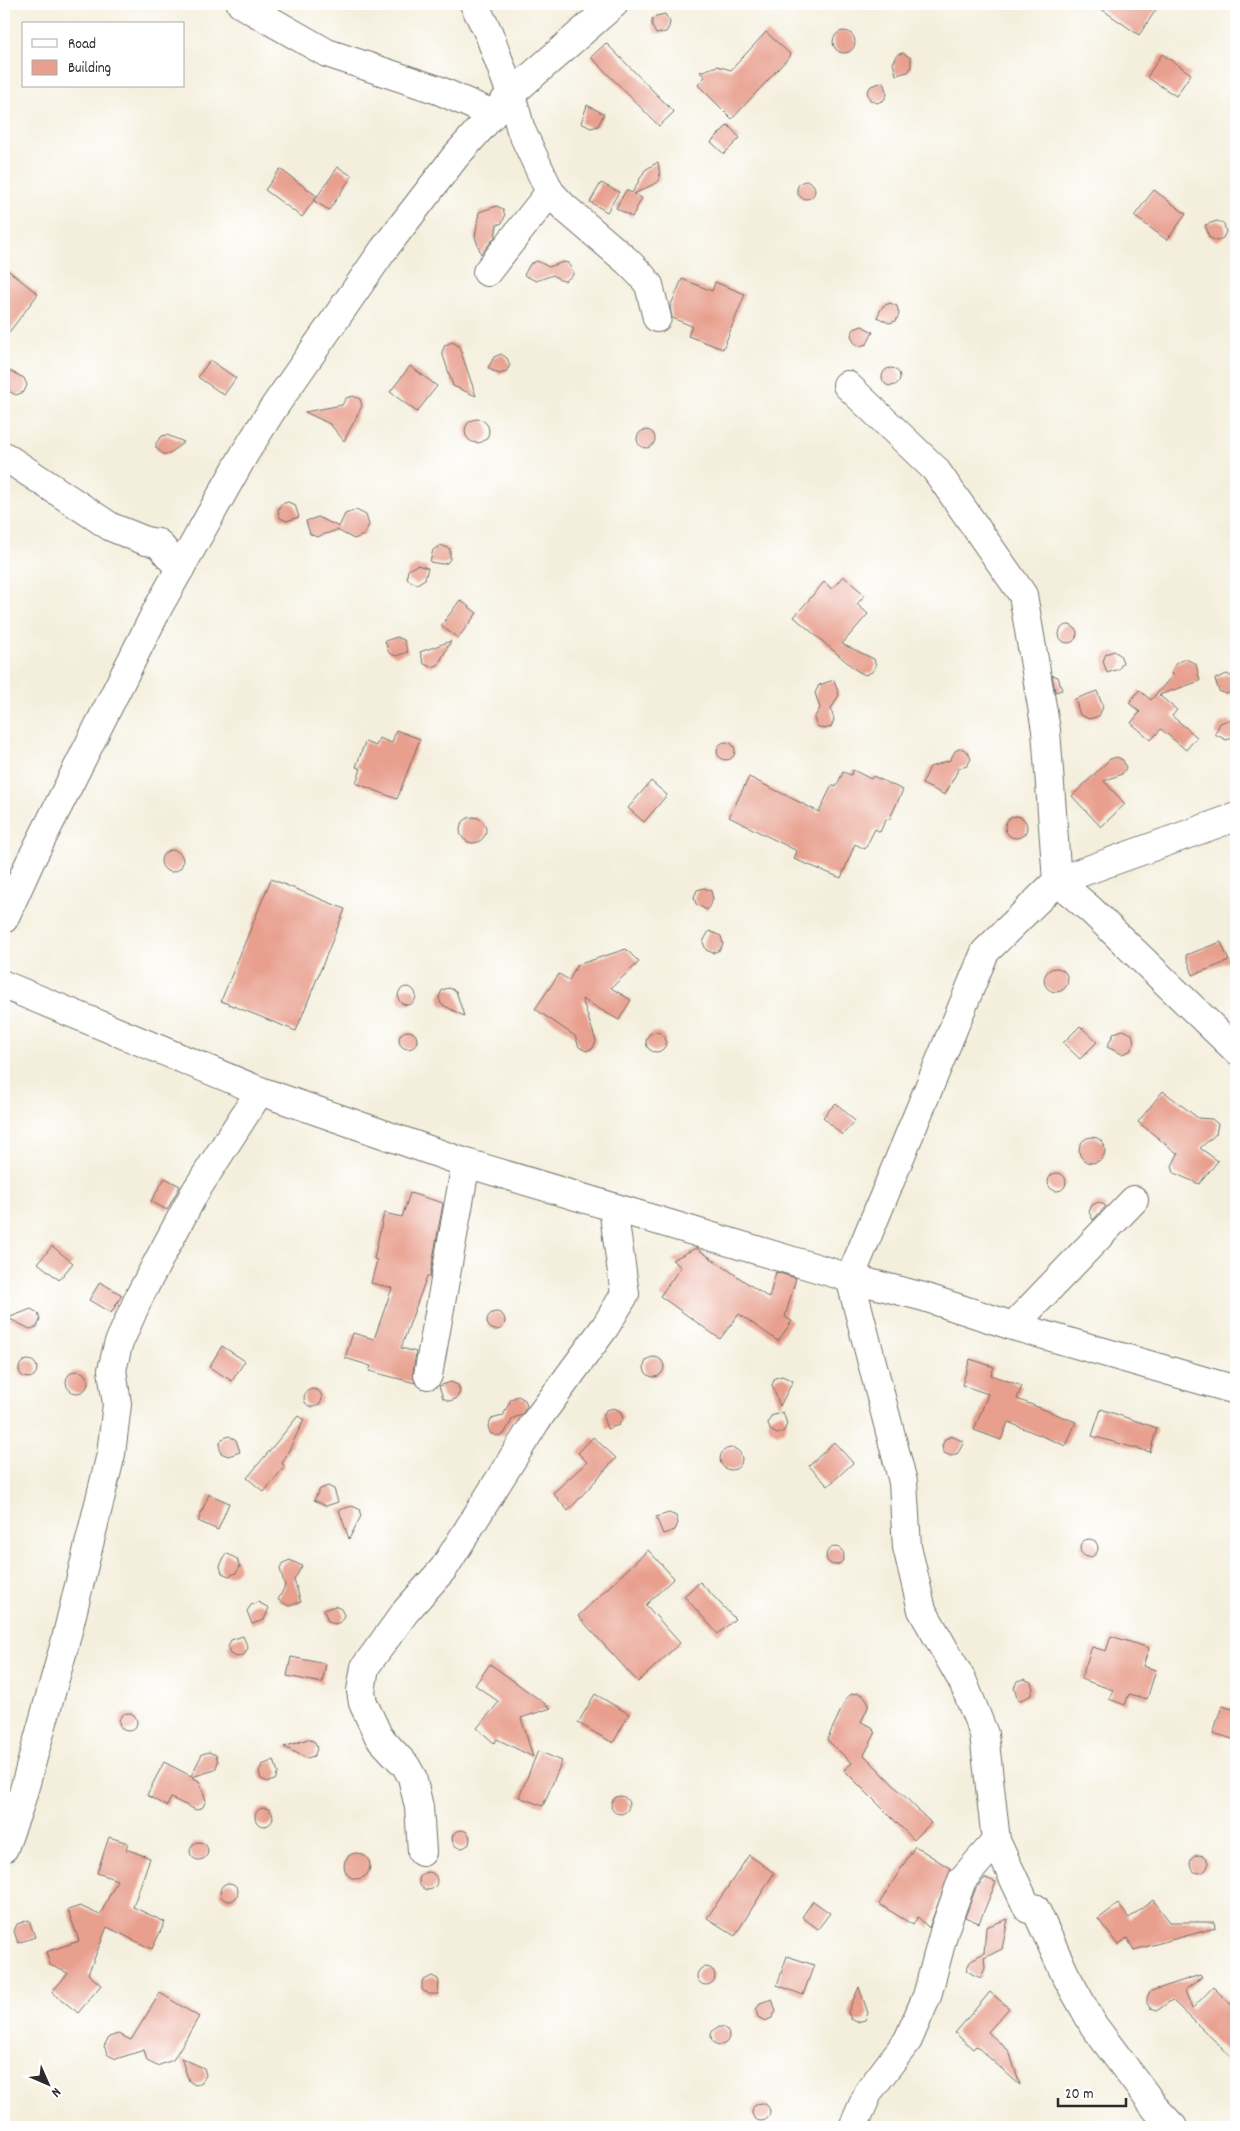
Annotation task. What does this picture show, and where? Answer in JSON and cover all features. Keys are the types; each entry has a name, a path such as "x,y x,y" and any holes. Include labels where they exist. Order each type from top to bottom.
{"street":[{"path":"241,4 327,52 438,90 489,118 520,130"},
{"path":"474,4 488,34 511,94 520,130 550,192 594,234 627,261 649,285 657,318"},
{"path":"4,919 30,862 104,713 244,452 384,250 455,157 511,94 614,4"},
{"path":"487,272 550,192"},
{"path":"847,385 935,469 1023,595 1046,730 1057,881 1091,910 1236,1050"},
{"path":"4,456 111,527 146,541 158,543 180,569"},
{"path":"158,543 188,525 209,516"},
{"path":"1173,2127 1157,2110 1094,2026 1065,1974 1035,1908 1028,1909 996,1841 984,1734 963,1682 922,1610 907,1547 903,1482 850,1278 985,952 1057,881 1236,817"},
{"path":"4,986 260,1091 466,1163 613,1208 760,1249 850,1278 924,1297 1013,1326 1236,1390"},
{"path":"4,1848 20,1804 65,1643 111,1454 117,1404 112,1370 118,1345 144,1287 195,1192 260,1091"},
{"path":"428,1375 466,1163"},
{"path":"1013,1326 1134,1200"},
{"path":"422,1852 419,1807 412,1778 406,1766 378,1737 363,1703 361,1691 365,1667 406,1611 444,1568 536,1421 605,1327 625,1294 613,1208"},
{"path":"853,2127 869,2091 908,2040 927,1996 945,1928 962,1880 996,1841"}],"building":[{"path":"1094,4 1160,4 1139,35"},
{"path":"665,14 670,22 669,27 666,32 656,34 652,26 652,20 656,16"},
{"path":"844,31 852,34 855,42 852,50 844,53 836,50 833,42 836,34"},
{"path":"766,32 791,55 732,119 698,85 705,77 700,72 717,66 731,70"},
{"path":"606,43 674,112 659,126 591,57"},
{"path":"903,53 911,58 911,68 908,72 896,75 893,63 898,54"},
{"path":"1162,54 1191,74 1176,96 1147,77"},
{"path":"883,82 887,94 884,100 877,103 870,100 867,92 871,86"},
{"path":"587,105 604,114 598,126 591,128 581,123"},
{"path":"728,125 740,138 724,154 711,142"},
{"path":"658,162 660,177 658,182 634,194 642,198 632,217 616,208 626,190 632,193 645,170"},
{"path":"338,167 352,176 329,210 314,201"},
{"path":"280,169 317,196 302,217 265,190"},
{"path":"802,181 810,181 815,186 813,197 802,199 797,194 797,186"},
{"path":"601,183 619,192 607,212 590,202"},
{"path":"1154,190 1186,214 1167,240 1134,216"},
{"path":"497,206 503,209 505,216 502,223 497,225 495,237 481,254 475,237 479,212"},
{"path":"1217,221 1224,224 1226,232 1223,238 1216,241 1209,237 1205,225"},
{"path":"537,261 549,267 563,262 568,263 573,271 573,275 565,281 553,275 536,281 524,275 530,264"},
{"path":"4,267 38,294 4,339"},
{"path":"682,279 712,291 715,282 745,294 723,349 688,336 692,326 672,318 670,307"},
{"path":"890,303 897,306 899,314 896,321 889,323 877,317 883,306"},
{"path":"862,326 873,332 867,344 860,346 854,343 851,335 854,329"},
{"path":"452,342 459,346 476,396 453,386 442,352 445,345"},
{"path":"501,354 507,358 510,365 506,372 499,374 488,368 494,357"},
{"path":"210,360 236,378 224,395 198,377"},
{"path":"410,366 437,386 417,412 390,392"},
{"path":"4,368 24,378 27,385 24,392 16,395 4,389"},
{"path":"887,368 895,368 900,373 898,384 887,386 882,381 882,373"},
{"path":"353,396 360,399 362,406 344,441 330,424 305,412 342,405 346,398"},
{"path":"477,419 485,423 489,431 485,439 477,443 469,439 465,431 469,423"},
{"path":"642,430 650,430 655,435 653,446 642,448 637,443 637,435"},
{"path":"167,435 184,442 169,454 163,454 156,448 156,443 162,436"},
{"path":"288,502 295,505 299,517 287,521 280,518 278,511 281,504"},
{"path":"356,510 366,515 369,525 364,535 354,539 337,530 317,537 310,534 306,521 318,517 339,527 345,514"},
{"path":"441,545 450,549 450,559 447,563 442,564 430,562 433,550"},
{"path":"417,565 428,568 425,579 417,584 408,580 407,575 408,570"},
{"path":"843,576 865,595 857,604 868,614 842,644 874,659 876,666 872,672 865,675 856,670 794,617 824,582 832,589"},
{"path":"460,600 477,613 458,638 441,626"},
{"path":"1064,625 1072,625 1077,630 1075,641 1064,643 1059,638 1059,630"},
{"path":"397,637 404,640 408,652 396,656 389,653 385,641"},
{"path":"451,641 438,665 431,667 424,664 420,652"},
{"path":"1114,651 1120,655 1123,662 1119,669 1107,673 1103,661 1106,654"},
{"path":"1186,659 1196,664 1200,681 1159,695 1177,710 1172,716 1197,737 1186,750 1161,729 1151,740 1131,723 1140,712 1129,703 1139,690 1151,700 1173,675 1172,672 1176,663"},
{"path":"1227,674 1234,678 1236,685 1233,692 1226,694 1219,691 1215,679"},
{"path":"1052,675 1058,677 1062,690 1055,692"},
{"path":"834,680 839,695 831,709 834,720 831,727 824,729 817,726 814,718 820,708 815,693 819,685"},
{"path":"1097,691 1103,707 1099,716 1089,719 1080,715 1075,699"},
{"path":"1228,720 1234,724 1236,732 1233,738 1226,740 1215,734 1220,723"},
{"path":"396,730 420,739 397,799 356,783 361,769 356,767 365,742 376,746 379,738 392,743"},
{"path":"722,742 730,742 735,747 733,758 722,760 717,755 717,747"},
{"path":"961,748 968,752 971,759 967,766 959,768 945,795 922,784 930,767 950,760 955,751"},
{"path":"1117,757 1123,760 1126,768 1122,774 1104,781 1125,804 1101,827 1072,796 1110,759"},
{"path":"853,770 871,779 873,776 903,790 889,820 886,819 880,832 875,829 865,849 855,844 841,878 794,859 797,851 729,817 749,777 819,812 832,785 836,787 843,772 851,775"},
{"path":"651,781 667,795 644,822 628,808"},
{"path":"1016,816 1024,819 1027,827 1024,835 1016,838 1008,835 1005,827 1008,819"},
{"path":"473,817 482,821 486,830 482,839 473,843 464,839 460,830 464,821"},
{"path":"172,850 180,853 183,861 180,869 172,872 164,869 161,861 164,853"},
{"path":"271,879 345,909 296,1031 221,1001"},
{"path":"704,888 711,891 713,899 707,910 696,904 694,897 697,890"},
{"path":"709,931 721,936 723,944 720,950 713,953 706,950 703,942"},
{"path":"1221,942 1229,961 1193,975 1186,955"},
{"path":"626,949 639,962 611,988 631,1000 619,1020 582,999 596,1041 593,1048 586,1051 579,1047 575,1036 535,1009 559,974 569,980 577,965"},
{"path":"1056,968 1064,972 1068,980 1064,988 1056,992 1048,988 1044,980 1048,972"},
{"path":"403,987 411,987 416,992 414,1003 403,1005 398,1000 398,992"},
{"path":"449,988 456,991 464,1016 441,1004 439,997 442,990"},
{"path":"1080,1026 1097,1042 1080,1059 1063,1043"},
{"path":"1123,1030 1132,1034 1134,1043 1130,1051 1122,1054 1107,1047 1114,1033"},
{"path":"404,1031 412,1031 417,1036 415,1047 404,1049 399,1044 399,1036"},
{"path":"656,1032 663,1035 666,1042 663,1049 656,1052 649,1049 646,1042 649,1035"},
{"path":"1163,1091 1198,1118 1212,1119 1218,1124 1216,1134 1200,1148 1218,1161 1199,1184 1174,1173 1172,1166 1178,1154 1138,1122"},
{"path":"836,1103 855,1121 842,1135 823,1117"},
{"path":"1092,1137 1101,1141 1105,1150 1101,1159 1092,1163 1083,1159 1079,1150 1083,1141"},
{"path":"1053,1173 1061,1173 1066,1178 1064,1189 1053,1191 1048,1186 1048,1178"},
{"path":"165,1178 180,1186 167,1210 151,1201"},
{"path":"410,1193 443,1203 430,1276 427,1276 401,1348 416,1352 413,1373 415,1383 369,1371 371,1366 345,1358 353,1333 374,1339 392,1288 371,1283 377,1260 374,1259 384,1213 402,1217"},
{"path":"1099,1202 1106,1206 1093,1220 1089,1212 1092,1205"},
{"path":"52,1246 73,1263 59,1280 38,1263"},
{"path":"696,1248 769,1298 776,1272 796,1278 785,1317 792,1321 778,1341 739,1314 720,1339 660,1296 681,1267 672,1260"},
{"path":"100,1282 122,1295 111,1313 89,1300"},
{"path":"31,1309 38,1313 40,1320 37,1327 30,1329 8,1318"},
{"path":"492,1312 500,1312 505,1317 503,1328 492,1330 487,1325 487,1317"},
{"path":"222,1346 245,1361 232,1381 209,1367"},
{"path":"654,1357 661,1360 664,1367 661,1374 654,1377 647,1374 644,1367 647,1360"},
{"path":"970,1359 994,1367 991,1375 1022,1386 1017,1399 1076,1422 1066,1446 1008,1422 1001,1440 974,1430 988,1394 962,1385"},
{"path":"28,1360 34,1363 37,1369 34,1375 28,1378 22,1375 19,1369 22,1363"},
{"path":"77,1371 85,1374 88,1382 85,1390 77,1393 69,1390 66,1382 69,1374"},
{"path":"782,1376 793,1381 780,1406 772,1385 775,1378"},
{"path":"451,1382 458,1385 460,1392 456,1399 449,1401 443,1398 439,1386"},
{"path":"313,1389 319,1392 322,1398 319,1404 313,1407 307,1404 304,1398 307,1392"},
{"path":"518,1396 525,1400 527,1406 522,1415 513,1418 504,1434 497,1436 490,1433 488,1426 491,1419 503,1416 511,1399"},
{"path":"614,1408 620,1411 623,1418 619,1425 607,1429 603,1417 606,1410"},
{"path":"1101,1409 1157,1428 1150,1452 1092,1436"},
{"path":"783,1412 787,1424 784,1431 777,1434 770,1430 768,1423 771,1416"},
{"path":"298,1416 304,1420 282,1464 285,1466 264,1492 247,1478"},
{"path":"229,1436 236,1440 240,1452 228,1456 221,1453 219,1445 222,1439"},
{"path":"952,1436 964,1442 958,1453 951,1456 944,1453 942,1446 945,1439"},
{"path":"593,1437 616,1458 568,1511 553,1493 587,1462 578,1453"},
{"path":"834,1442 853,1463 828,1486 809,1466"},
{"path":"731,1448 739,1451 742,1459 739,1467 731,1470 723,1467 720,1459 723,1451"},
{"path":"328,1486 334,1489 338,1502 326,1506 314,1500 320,1489"},
{"path":"209,1494 229,1503 218,1530 198,1521"},
{"path":"352,1506 359,1509 361,1516 349,1539 339,1510"},
{"path":"669,1513 676,1516 678,1523 675,1530 663,1534 656,1517"},
{"path":"1085,1539 1093,1539 1098,1544 1096,1555 1085,1557 1080,1552 1080,1544"},
{"path":"831,1547 839,1547 844,1552 842,1563 831,1565 826,1560 826,1552"},
{"path":"648,1550 674,1578 646,1605 680,1643 638,1682 578,1616"},
{"path":"226,1553 237,1559 240,1567 236,1573 229,1576 222,1573 220,1566"},
{"path":"290,1560 302,1566 294,1580 301,1602 289,1606 278,1600 285,1586 280,1569 283,1563"},
{"path":"700,1582 735,1619 718,1634 684,1596"},
{"path":"258,1602 269,1608 264,1620 252,1624 247,1611 251,1605"},
{"path":"335,1606 341,1609 344,1615 341,1622 334,1624 328,1621 324,1610"},
{"path":"243,1636 248,1648 244,1655 237,1657 230,1654 228,1647 231,1640"},
{"path":"1111,1636 1149,1648 1143,1666 1156,1670 1147,1699 1129,1694 1125,1705 1109,1699 1113,1690 1081,1679 1092,1647 1106,1651"},
{"path":"291,1657 326,1664 322,1683 287,1676"},
{"path":"490,1664 551,1708 521,1718 533,1757 497,1739 494,1743 477,1728 499,1702 475,1685"},
{"path":"1024,1679 1031,1682 1033,1689 1030,1696 1018,1701 1014,1688 1017,1681"},
{"path":"858,1693 868,1701 868,1707 861,1722 872,1727 875,1734 864,1755 931,1823 914,1840 844,1770 852,1763 827,1740 847,1697"},
{"path":"595,1694 629,1714 613,1743 578,1723"},
{"path":"1222,1706 1236,1710 1236,1740 1213,1733"},
{"path":"124,1713 132,1713 137,1718 135,1729 124,1731 119,1726 119,1718"},
{"path":"308,1739 315,1742 317,1749 314,1756 307,1758 284,1747"},
{"path":"538,1751 562,1761 543,1806 519,1797"},
{"path":"209,1752 216,1755 218,1762 215,1770 192,1777 199,1781 206,1800 203,1807 196,1810 171,1798 167,1806 147,1795 164,1762 191,1776 202,1754"},
{"path":"274,1760 278,1773 275,1780 268,1782 261,1779 259,1772 262,1765"},
{"path":"616,1796 624,1796 629,1801 627,1812 616,1814 611,1809 611,1801"},
{"path":"260,1808 268,1808 273,1813 271,1824 260,1826 255,1821 255,1813"},
{"path":"457,1830 465,1830 470,1835 468,1846 457,1848 452,1843 452,1835"},
{"path":"109,1837 128,1843 126,1849 150,1858 133,1907 165,1922 152,1949 107,1927 88,1974 101,1985 78,2013 52,1992 68,1973 50,1965 46,1952 79,1941 68,1910 80,1906 100,1915 117,1880 97,1873"},
{"path":"195,1842 203,1842 208,1847 206,1858 195,1860 190,1855 190,1847"},
{"path":"915,1846 951,1869 929,1928 918,1917 913,1925 879,1904"},
{"path":"357,1853 366,1857 370,1866 366,1875 357,1879 348,1875 344,1866 348,1857"},
{"path":"749,1855 774,1873 735,1936 707,1918"},
{"path":"1195,1855 1203,1855 1208,1860 1206,1871 1195,1873 1190,1868 1190,1860"},
{"path":"424,1872 432,1872 437,1877 435,1888 424,1890 419,1885 419,1877"},
{"path":"985,1878 996,1882 979,1923 965,1917 976,1888"},
{"path":"225,1883 233,1883 238,1888 236,1899 225,1901 220,1896 220,1888"},
{"path":"1153,1900 1170,1922 1214,1922 1215,1928 1134,1950 1127,1938 1118,1945 1098,1919 1118,1904 1129,1918"},
{"path":"813,1901 830,1913 818,1929 802,1917"},
{"path":"1008,1919 1002,1949 984,1958 985,1968 981,1978 966,1970 971,1960 984,1953 986,1927"},
{"path":"29,1920 35,1937 18,1943 14,1931 17,1924"},
{"path":"787,1956 814,1965 803,1995 777,1985"},
{"path":"702,1967 710,1967 715,1972 713,1983 702,1985 697,1980 697,1972"},
{"path":"1200,1975 1202,1977 1185,1990 1192,2009 1213,1987 1236,2009 1236,2061 1172,2000 1158,2010 1150,2008 1147,2003 1147,1997 1151,1991"},
{"path":"432,1976 438,1979 438,1994 429,1994 422,1990 422,1981"},
{"path":"859,1987 868,2013 865,2020 857,2022 851,2019 848,2012"},
{"path":"990,1992 1009,2008 988,2032 1009,2051 1020,2085 976,2046 973,2049 955,2033"},
{"path":"160,1993 199,2017 173,2060 157,2066 147,2061 144,2050 116,2059 108,2055 104,2046 109,2037 118,2034 131,2040"},
{"path":"772,1999 776,2011 772,2018 765,2021 758,2017 756,2010 760,2003"},
{"path":"716,2027 724,2027 729,2032 727,2043 716,2045 711,2040 711,2032"},
{"path":"181,2058 204,2068 206,2075 202,2082 195,2085 189,2081"},
{"path":"757,2103 765,2103 770,2108 768,2119 757,2121 752,2116 752,2108"}]}
